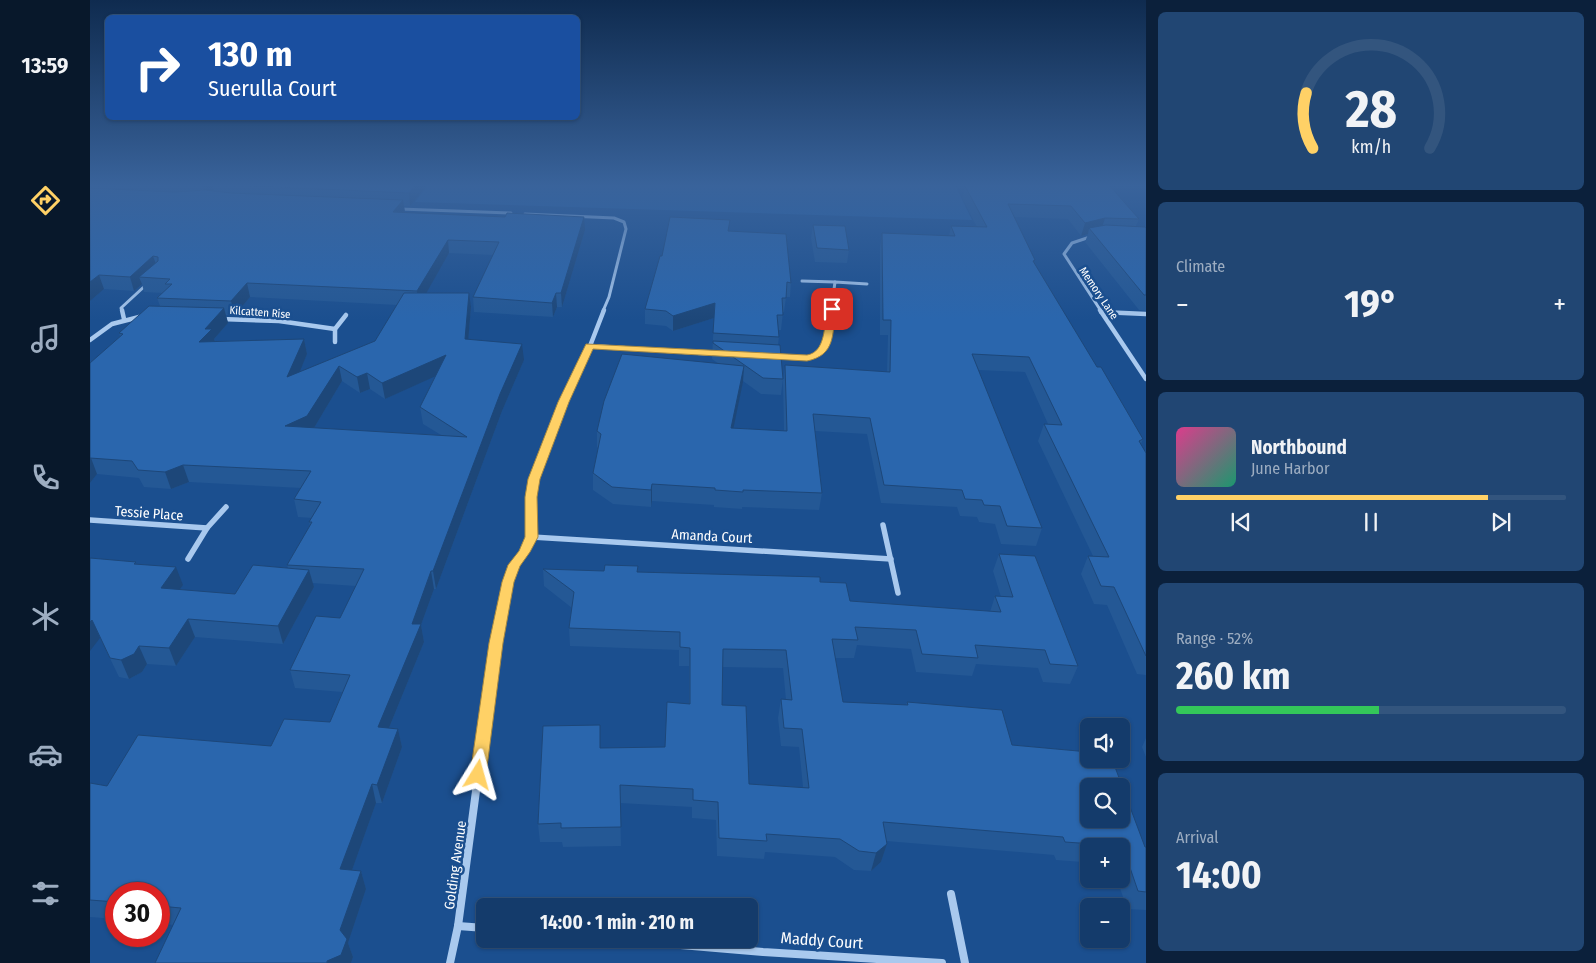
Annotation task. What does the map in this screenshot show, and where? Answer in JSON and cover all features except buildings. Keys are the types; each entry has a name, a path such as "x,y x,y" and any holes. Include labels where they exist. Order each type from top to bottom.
{"street":[{"path":"532,537 531,497 534,479 564,402 590,346 609,297 626,230"},
{"name":"Memory Lane","path":"1096,236 1083,238 1072,243 1064,254 1146,379"},
{"path":"124,319 121,308 152,279"},
{"path":"802,281 867,284"},
{"path":"772,357 807,358 821,353 826,342 835,282"},
{"path":"1101,312 1146,314"},
{"path":"335,342 335,329 346,315"},
{"path":"90,340 103,329 124,319 149,316"},
{"name":"Kilcatten Rise","path":"212,318 279,322 335,329"},
{"path":"590,346 725,354"},
{"path":"188,559 207,528 226,507"},
{"name":"Tessie Place","path":"90,520 207,528"},
{"path":"883,525 898,593"},
{"name":"Amanda Court","path":"532,537 890,559"},
{"name":"Golding Avenue","path":"450,963 458,926 498,634 508,582 514,565 532,537"},
{"path":"951,894 965,963"},
{"path":"458,926 476,927"},
{"name":"Maddy Court","path":"716,948 942,963"}],"route":[{"path":"478,775 496,643 508,582 514,565 532,537 533,521 530,510 534,479 543,450 590,346 807,358 816,356 824,349 832,309"}]}
